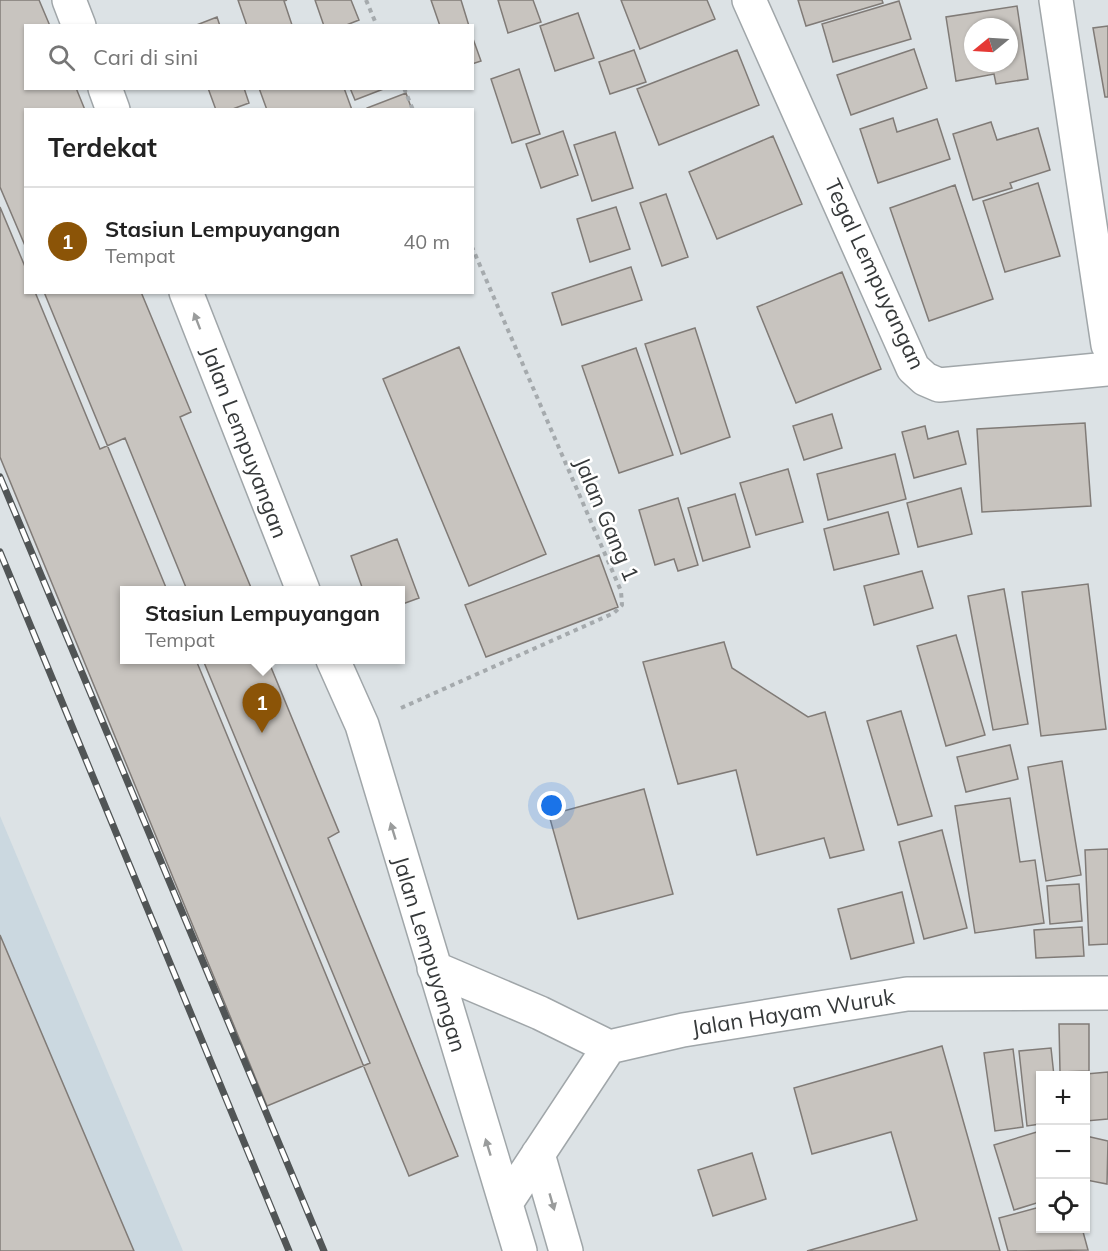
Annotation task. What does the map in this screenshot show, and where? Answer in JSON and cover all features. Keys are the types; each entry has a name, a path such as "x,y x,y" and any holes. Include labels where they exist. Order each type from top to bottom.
{"street":[{"path":"69,0 78,24"},
{"name":"Tegal Lempuyangan","path":"749,0 914,368 925,379 939,385 1108,369"},
{"path":"1056,0 1108,345"},
{"path":"106,90 112,108"},
{"name":"Jalan Lempuyangan","path":"187,294 301,586"},
{"name":"Jalan Lempuyangan","path":"335,664 362,725 520,1251"},
{"path":"434,968 540,1013 609,1047 506,1203"},
{"name":"Jalan Hayam Wuruk","path":"609,1047 682,1030 907,994 1108,993"},
{"path":"538,1154 566,1251"}],"path":[{"path":"366,0 376,24"},
{"path":"405,90 412,108"},
{"name":"Jalan Gang 1","path":"362,725 614,613 622,605 621,591 474,253"}],"shaded area":[{"path":"0,816 183,1251 112,1251 0,986"}],"building":[{"path":"0,0 39,0 49,24 24,24 24,90 77,90 84,108 24,108 24,243 0,187"},
{"path":"238,0 287,0 284,1 292,24 246,24"},
{"path":"315,0 351,0 359,20 349,24 323,24"},
{"path":"431,0 461,0 468,24 439,24"},
{"path":"498,0 533,0 541,22 508,33"},
{"path":"621,0 707,0 715,19 640,49"},
{"path":"798,0 882,0 883,3 806,26"},
{"path":"899,1 911,39 833,62 822,24"},
{"path":"1017,6 1028,79 996,84 994,74 956,81 946,17"},
{"path":"578,13 594,58 555,71 540,26"},
{"path":"217,17 219,24 199,24"},
{"path":"1108,26 1108,97 1105,97 1093,28"},
{"path":"474,42 481,61 474,63"},
{"path":"914,49 927,88 851,115 837,75"},
{"path":"634,50 646,82 610,94 599,62"},
{"path":"737,50 759,105 659,145 637,89"},
{"path":"519,69 540,134 512,143 491,79"},
{"path":"209,90 245,90 249,103 235,108 215,108"},
{"path":"260,90 345,90 351,108 266,108"},
{"path":"351,90 381,90 355,100"},
{"path":"406,93 411,108 367,108"},
{"path":"893,118 897,132 937,119 950,159 878,183 860,129"},
{"path":"991,122 997,140 1038,128 1050,170 1010,183 1012,188 973,200 953,134"},
{"path":"563,131 578,175 541,188 526,144"},
{"path":"615,132 633,188 592,201 574,145"},
{"path":"773,136 802,204 717,239 689,172"},
{"path":"1038,183 1060,256 1005,272 983,201"},
{"path":"955,185 993,299 929,321 890,208"},
{"path":"666,194 688,257 662,266 640,203"},
{"path":"0,207 24,264 24,294 36,294 100,449 125,438 185,586 120,586 120,664 205,664 370,1063 267,1106 0,457"},
{"path":"616,207 630,249 590,262 577,219"},
{"path":"631,267 642,300 562,325 552,293"},
{"path":"842,272 881,369 796,403 757,307"},
{"path":"45,294 142,294 191,412 180,417 250,586 165,586"},
{"path":"695,328 730,437 681,454 645,344"},
{"path":"459,347 546,554 469,586 383,379"},
{"path":"636,348 673,455 619,473 582,366"},
{"path":"832,414 842,448 804,460 793,426"},
{"path":"1085,423 1091,506 982,512 977,429"},
{"path":"925,426 928,439 958,431 966,464 914,478 902,432"},
{"path":"895,454 906,499 828,520 817,474"},
{"path":"788,469 803,522 756,535 740,483"},
{"path":"961,488 972,534 918,547 907,503"},
{"path":"735,494 750,547 703,561 688,508"},
{"path":"678,498 698,565 678,571 674,559 655,565 639,510"},
{"path":"888,512 899,554 834,570 824,529"},
{"path":"397,539 419,598 405,603 405,586 362,586 351,556"},
{"path":"599,555 618,607 486,657 465,605"},
{"path":"922,571 933,608 874,625 864,586"},
{"path":"1088,584 1106,729 1041,736 1022,592"},
{"path":"1004,589 1028,724 993,730 968,596"},
{"path":"956,635 985,735 946,746 917,646"},
{"path":"724,642 732,668 808,717 825,712 864,850 830,858 824,838 757,855 736,770 678,784 643,662"},
{"path":"198,664 270,664 339,832 328,838 458,1156 409,1176"},
{"path":"901,711 932,816 898,825 867,721"},
{"path":"1010,745 1018,779 966,792 957,757"},
{"path":"1062,761 1081,875 1046,881 1028,767"},
{"path":"644,789 673,894 578,919 549,815"},
{"path":"1010,798 1020,862 1035,860 1044,923 975,933 955,806"},
{"path":"942,830 967,928 924,939 899,842"},
{"path":"1108,849 1108,944 1089,945 1085,850"},
{"path":"1079,884 1082,921 1050,924 1047,886"},
{"path":"902,892 914,943 851,959 838,909"},
{"path":"1082,927 1084,956 1036,958 1034,930"},
{"path":"0,935 134,1251 0,1251"},
{"path":"1059,1024 1089,1024 1089,1071 1060,1071"},
{"path":"942,1046 1000,1251 807,1251 917,1220 891,1132 812,1154 794,1088"},
{"path":"1051,1048 1053,1071 1036,1071 1036,1125 1027,1126 1019,1051"},
{"path":"1013,1049 1023,1127 995,1131 984,1053"},
{"path":"1108,1072 1108,1119 1090,1121 1090,1074"},
{"path":"1036,1132 1036,1203 1014,1210 994,1145"},
{"path":"1090,1137 1108,1141 1107,1184 1090,1181"},
{"path":"752,1153 766,1199 713,1216 698,1170"},
{"path":"1036,1208 1036,1233 1083,1233 1088,1250 1008,1251 999,1218"}],"railway":[{"path":"0,477 324,1251"},
{"path":"0,552 289,1251"}],"place":[{"name":"Stasiun Lempuyangan","path":"262,733"}]}
